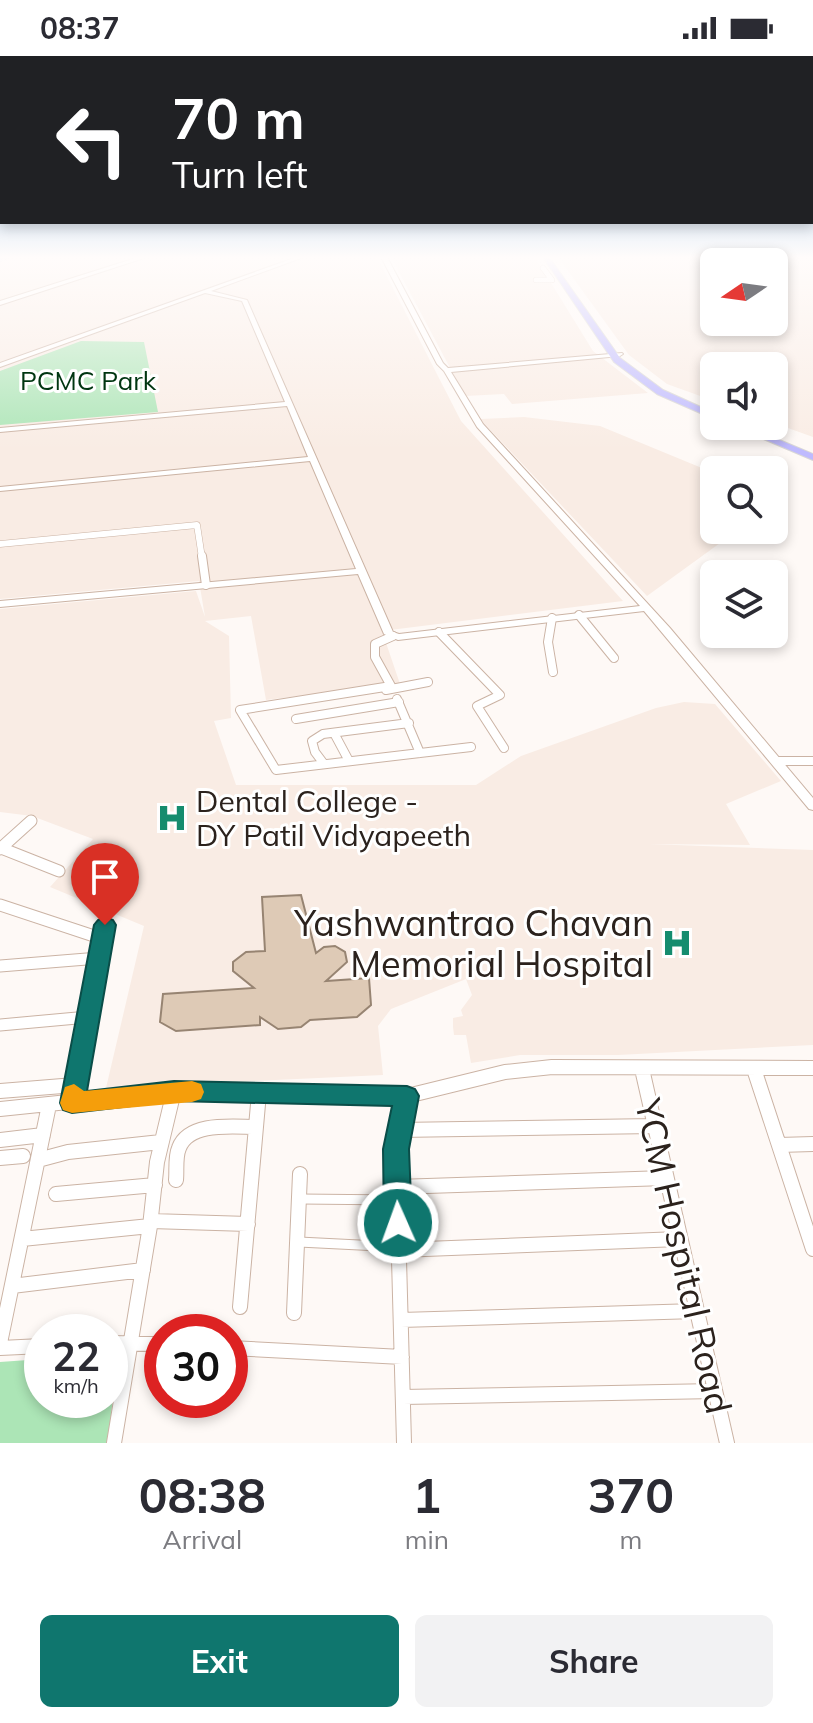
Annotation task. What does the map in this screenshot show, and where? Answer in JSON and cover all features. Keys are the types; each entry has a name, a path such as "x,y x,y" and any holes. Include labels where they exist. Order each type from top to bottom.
{"highway":[{"path":"592,322 616,356 660,392 700,408"},
{"path":"594,322 616,356"},
{"path":"598,357 616,356"},
{"path":"598,357 616,356"},
{"path":"774,440 813,455"},
{"path":"780,440 813,455"}],"street":[{"path":"0,365 122,322"},
{"path":"253,322 385,629 393,636"},
{"path":"419,322 440,364 447,370 480,425 667,630 813,806"},
{"path":"447,370 598,357"},
{"path":"0,430 288,404"},
{"path":"0,489 312,459"},
{"path":"0,544 197,525 206,585"},
{"path":"0,604 360,571"},
{"path":"420,753 409,723 375,657 375,644 393,636 645,608"},
{"path":"579,615 614,658"},
{"path":"552,618 548,642 553,672"},
{"path":"439,632 500,695 477,706 504,748"},
{"path":"427,681 241,715 276,770 471,747"},
{"path":"296,719 399,702"},
{"path":"324,764 315,752 312,741 323,734 409,723"},
{"path":"334,733 349,761"},
{"path":"776,761 813,761"},
{"path":"31,821 0,849 59,871"},
{"path":"0,905 103,939"},
{"path":"72,1103 105,925"},
{"path":"0,966 99,958"},
{"path":"0,1025 88,1017"},
{"path":"0,1109 174,1091 407,1096 528,1069 813,1068"},
{"name":"YCM Hospital Road","path":"642,1069 727,1443"},
{"path":"754,1069 813,1249"},
{"path":"0,1091 75,1085"},
{"path":"114,1443 161,1142 174,1091"},
{"path":"240,1307 259,1093"},
{"path":"404,1443 397,1194 399,1130 407,1096"},
{"path":"24,1346 0,1345 22,1239 31,1158 43,1135 49,1105"},
{"path":"399,1130 654,1126"},
{"path":"176,1180 179,1145 188,1135 210,1129 256,1127"},
{"path":"0,1140 43,1135"},
{"path":"0,1158 31,1158 161,1142"},
{"path":"779,1145 813,1144"},
{"path":"294,1313 300,1174"},
{"path":"298,1199 665,1178"},
{"path":"56,1194 155,1185"},
{"path":"22,1239 150,1224 248,1224"},
{"path":"299,1242 399,1249 679,1239"},
{"path":"12,1286 143,1270"},
{"path":"401,1320 696,1311"},
{"path":"130,1343 144,1343"},
{"path":"248,1349 402,1357"},
{"path":"403,1397 715,1391"}],"shaded area":[{"path":"0,322 410,322 461,421 623,601 382,631 400,684 266,700 251,616 205,621 229,636 231,718 214,721 236,785 476,785 521,756 656,708 684,702 715,704 781,781 726,804 750,845 649,844 813,850 813,1045 618,1055 520,1055 471,1063 466,1035 454,1035 453,1027 453,1018 463,1016 461,1010 472,995 466,979 391,1009 378,1026 383,1075 106,1088 144,926 50,887 93,839 32,816 0,812 0,609 196,591 205,617 199,581 0,599"},
{"path":"425,322 575,322 593,351 648,393 512,404 504,394 465,396"},
{"path":"605,322 700,322 700,336 788,336 788,322 813,322 813,437 788,428 788,352 700,352 700,396 667,384 629,355"},
{"path":"524,417 600,426 700,467 700,544 719,544 647,596 480,419"}],"green space":[{"name":"PCMC Park","path":"81,341 144,342 158,412 0,425 0,371"},
{"path":"24,1360 24,1418 111,1418 108,1443 0,1443 0,1362"}],"building":[{"path":"301,895 316,953 324,947 335,946 345,952 347,962 326,981 369,978 371,1005 357,1017 310,1020 301,1027 278,1029 260,1017 260,1025 176,1031 160,1022 163,994 254,988 233,971 233,962 246,952 265,951 262,897"}],"slow traffic":[{"path":"74,1095 72,1103 174,1091 192,1092"}],"place":[{"name":"Dental College - DY Patil Vidyapeeth","path":"172,818"},
{"name":"Yashwantrao Chavan Memorial Hospital","path":"677,943"}],"route":[{"path":"105,925 72,1103 174,1091 407,1096 396,1149 398,1223"}]}
